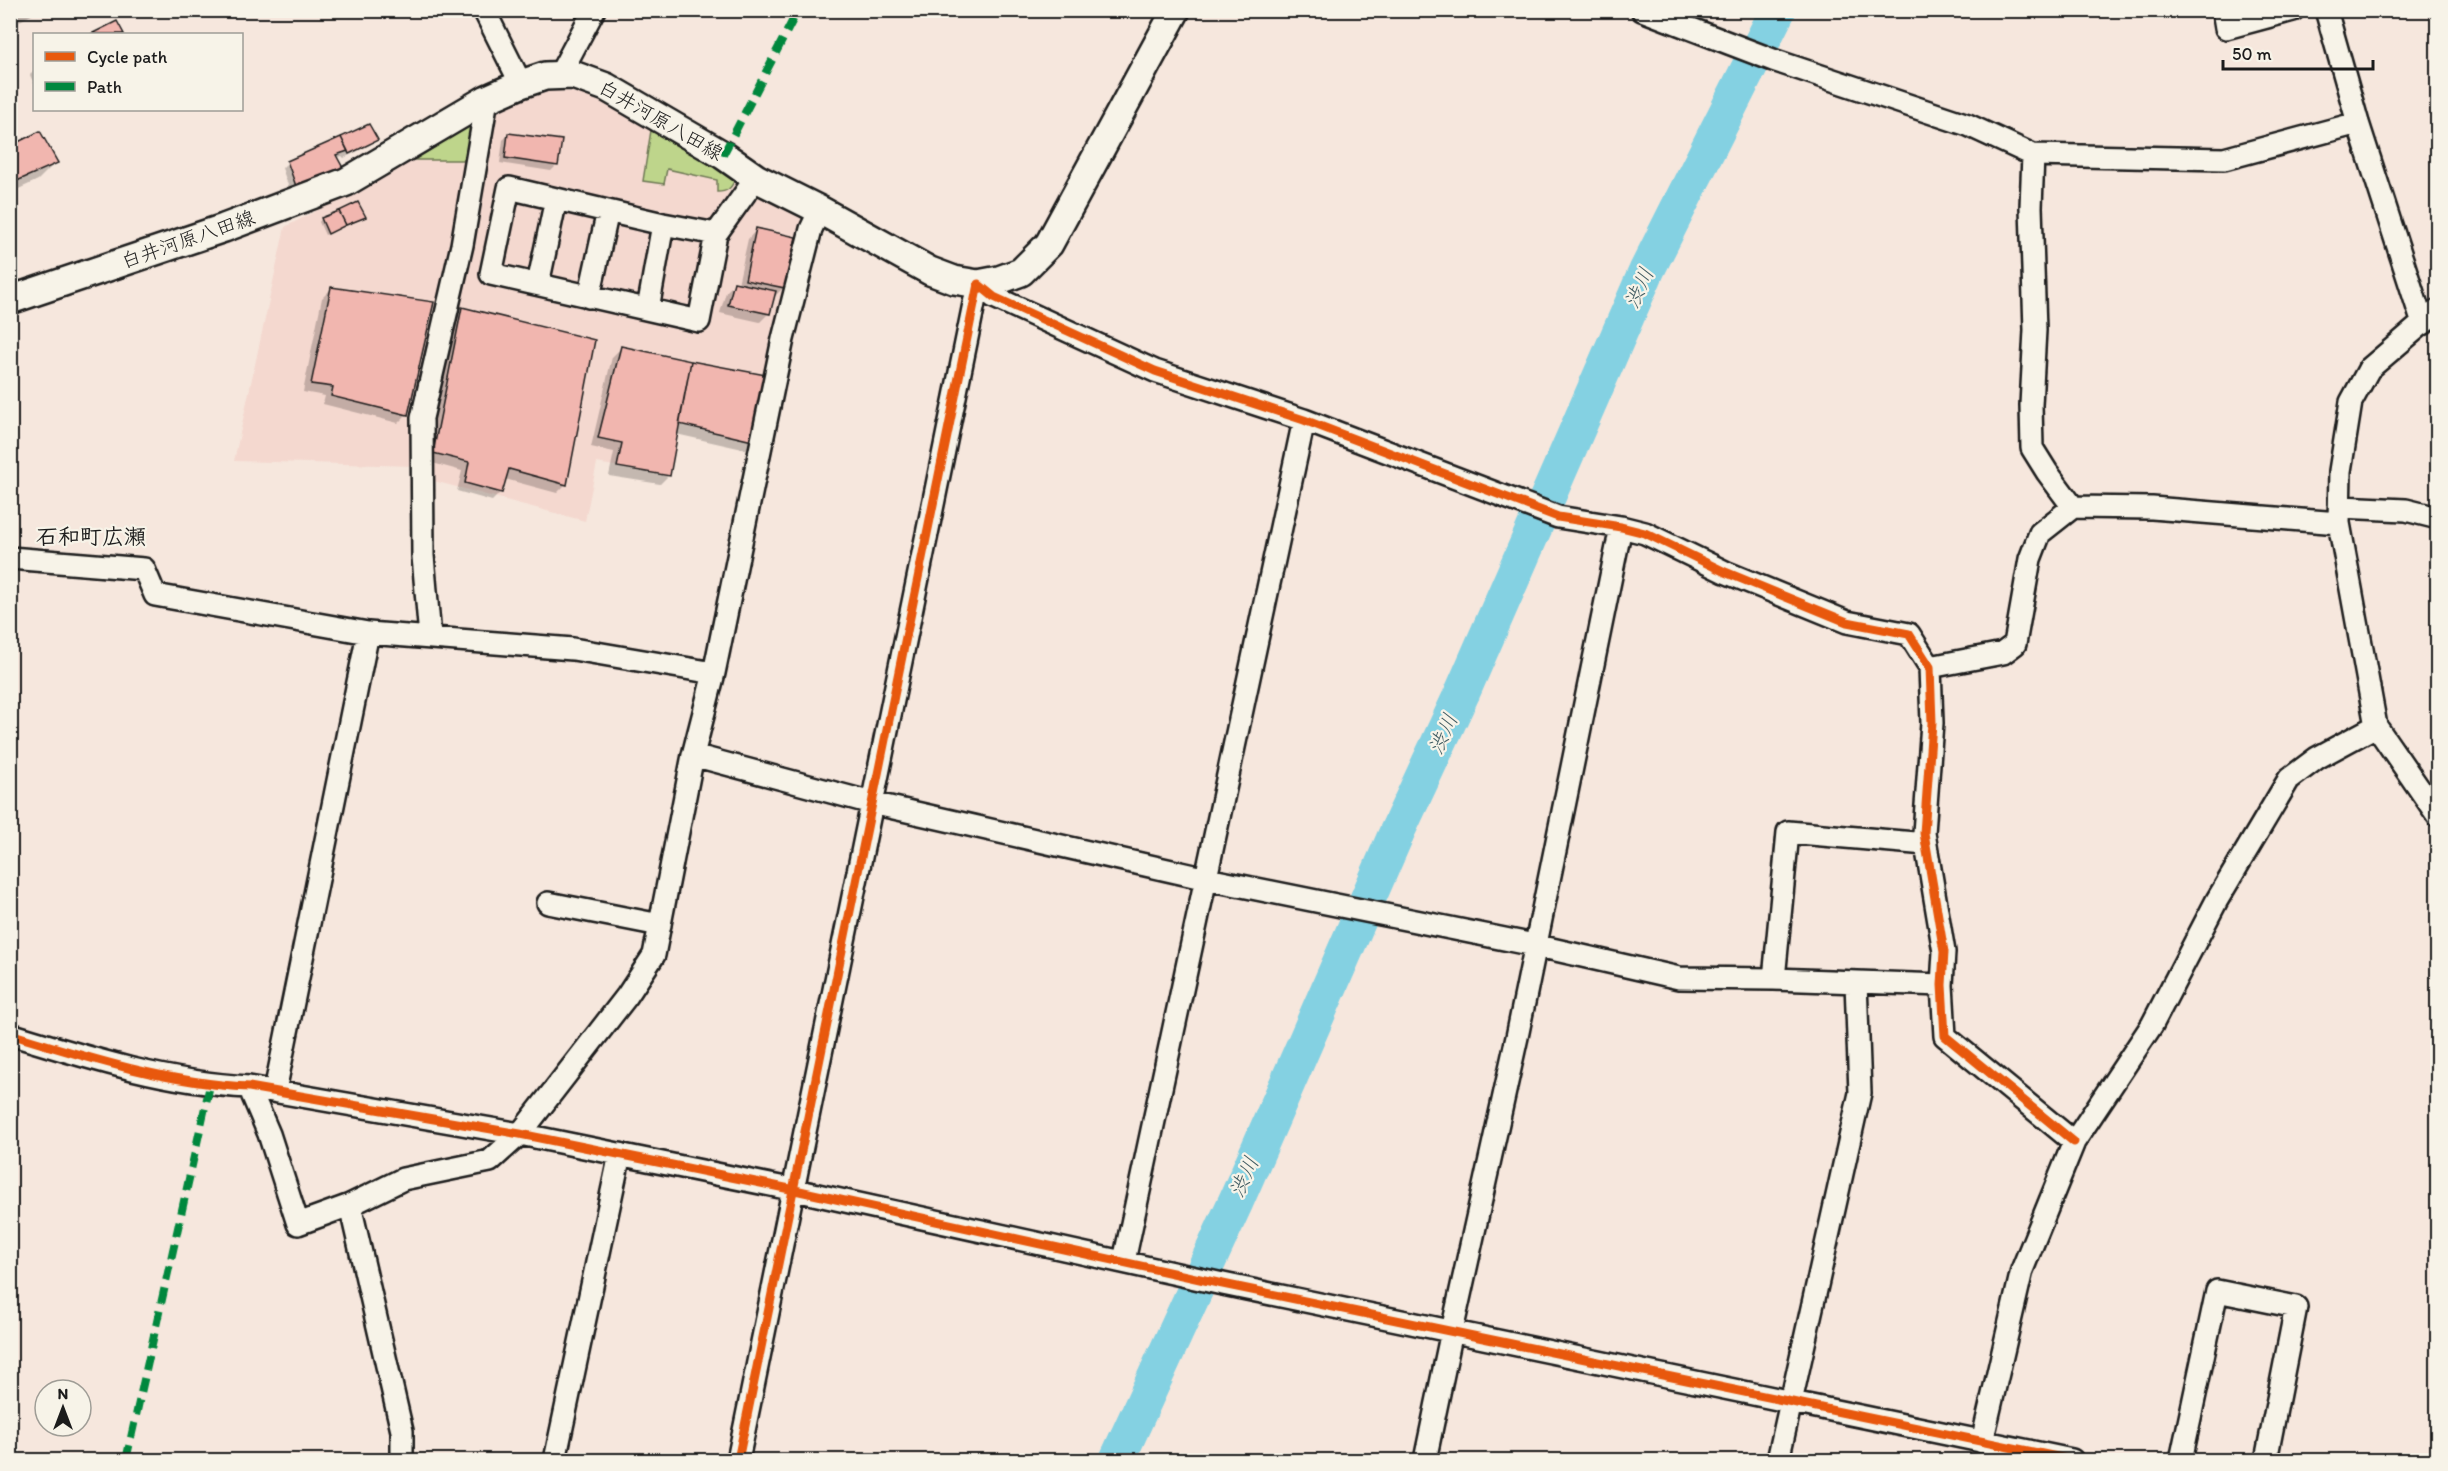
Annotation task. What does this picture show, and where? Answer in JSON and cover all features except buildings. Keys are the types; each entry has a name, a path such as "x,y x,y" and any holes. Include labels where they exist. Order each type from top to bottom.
{"main road":[{"name":"白井河原八田線","path":"10,300 202,236 346,182 487,99 545,76 573,75 606,87 723,155 756,178 820,210 930,271 954,280 978,284 999,280 1021,272 1049,244 1176,10"}],"street":[{"path":"484,10 521,84"},
{"path":"559,76 594,10"},
{"path":"1642,10 1773,60 1968,125 2033,155 2224,159 2358,123"},
{"path":"2223,10 2226,28 2293,10"},
{"path":"2326,10 2358,123 2430,317 2369,369 2351,402 2340,471 2339,515 2376,726 2438,816"},
{"path":"430,637 423,556 422,418 462,245 487,99"},
{"path":"2033,155 2031,207 2035,330 2031,405 2032,448 2073,507"},
{"path":"716,234 608,212 509,188 491,274 699,321 716,234 756,178"},
{"path":"538,284 556,199"},
{"path":"249,1087 269,1134 298,1224 350,1205 404,1179 490,1161 520,1134 627,996 654,955 693,755 714,673 797,280 811,229 820,210"},
{"path":"589,297 608,212"},
{"path":"648,309 663,224"},
{"path":"738,1461 978,284 994,297 1155,371 1304,420 1558,517 1645,533 1725,572 1847,622 1909,634 1930,668 1932,723 1924,833 1944,952 1942,985 1945,1036 2074,1142"},
{"path":"1124,1261 1304,420"},
{"path":"1930,668 2003,653 2015,644 2030,559 2040,533 2073,507 2339,515 2406,510 2438,518"},
{"path":"1425,1461 1517,1037 1621,527"},
{"path":"10,558 144,569 155,595 368,633 573,650 714,673"},
{"path":"275,1091 368,633"},
{"path":"1982,1442 2022,1270 2074,1142 2152,1025 2217,900 2289,779 2317,758 2376,726"},
{"path":"693,755 872,803 1207,879 1534,945 1679,978 1942,985"},
{"path":"1774,979 1788,832 1926,844"},
{"path":"548,903 660,925"},
{"path":"1778,1461 1860,1093 1856,982"},
{"path":"10,1034 116,1064 210,1085 275,1091 620,1154 1218,1283 2072,1461"},
{"path":"555,1461 620,1154"},
{"path":"350,1205 402,1431 402,1461"},
{"path":"2181,1461 2217,1291 2296,1307 2266,1461"}],"shaded area":[{"path":"545,90 573,92 601,98 805,220 757,442 679,424 670,476 597,463 585,521 430,480 414,466 234,461 285,227 414,160 510,102"}],"green space":[{"path":"475,122 466,160 414,160"},
{"path":"652,124 735,179 730,188 717,192 717,180 667,169 664,184 643,181"}],"waterway":[{"name":"渋川","path":"1117,1460 1236,1201 1647,270 1778,10"}],"marked path":[{"path":"723,155 798,10"},
{"path":"126,1460 210,1085"}],"cycle path":[{"path":"738,1460 978,284 994,297 1155,371 1304,420 1558,517 1645,533 1725,572 1847,622 1909,634 1930,667 1932,723 1924,833 1944,952 1942,985 1945,1036 2074,1142"},
{"path":"10,1034 158,1075 219,1085 249,1087 520,1134 795,1190 1218,1283 2072,1460"}],"district":[{"name":"石和町広瀬","path":"91,536"}]}
